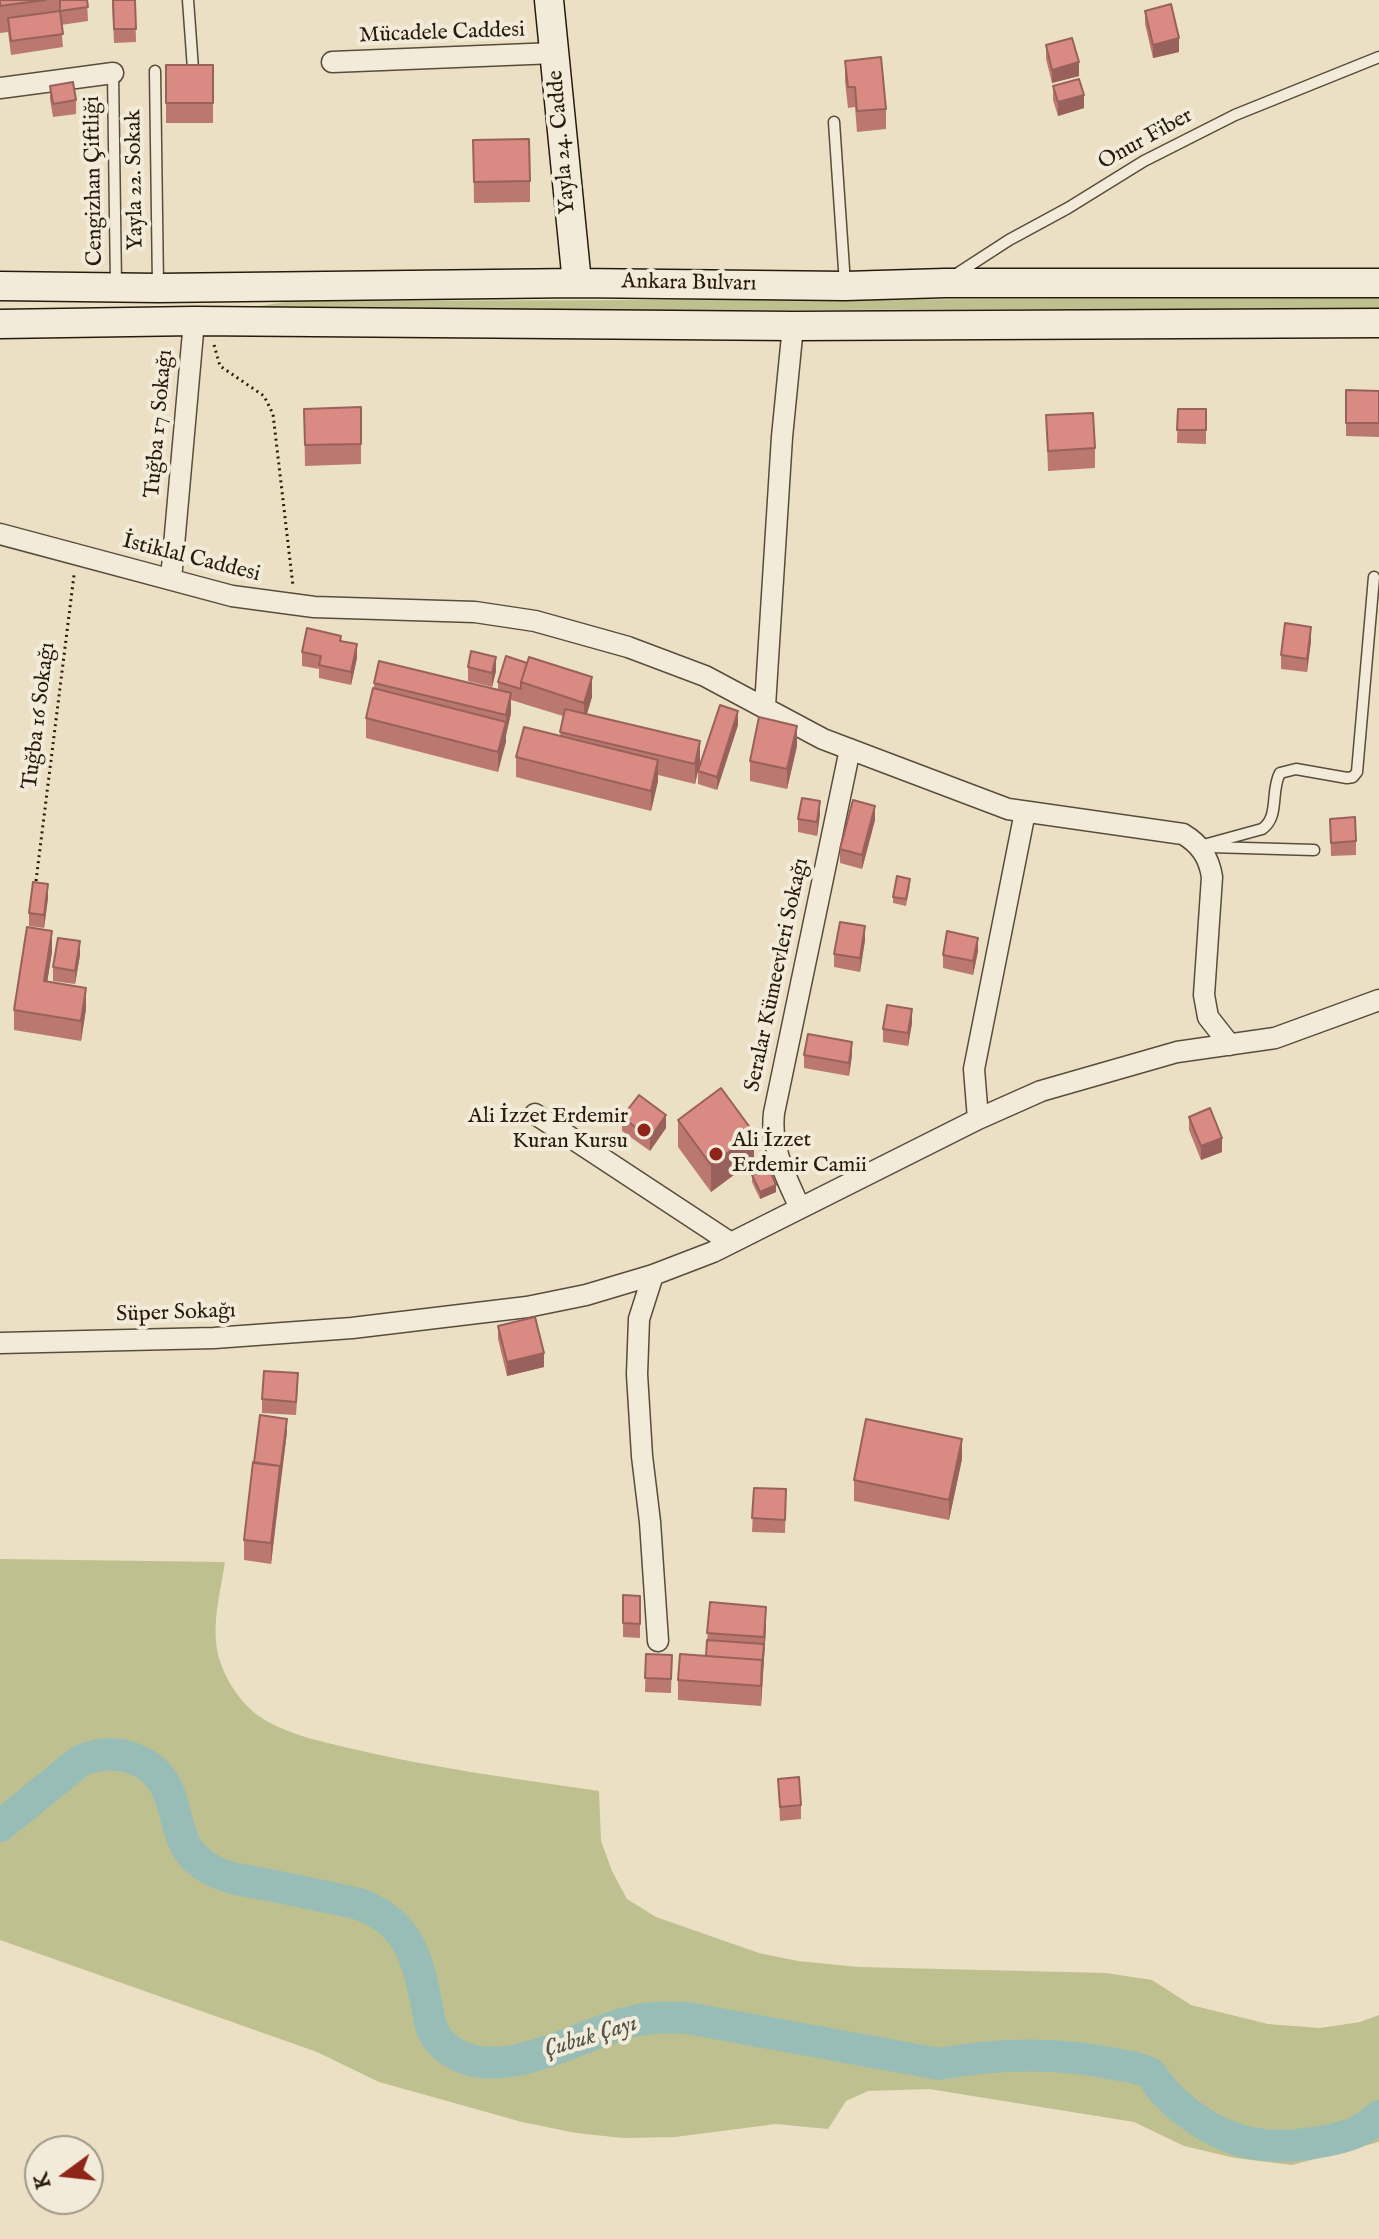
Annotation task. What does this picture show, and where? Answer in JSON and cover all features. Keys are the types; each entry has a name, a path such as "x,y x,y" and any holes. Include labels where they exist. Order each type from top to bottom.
{"main road":[{"name":"Yayla 24. Cadde","path":"549,0 577,283"},
{"name":"Ankara Bulvarı","path":"0,286 1379,283"},
{"name":"Ankara Bulvarı","path":"0,324 194,321 793,326 1379,323"}],"street":[{"name":"Mücadele Caddesi","path":"332,62 555,53"},
{"path":"0,88 113,73"},
{"name":"Tuğba 17 Sokağı","path":"171,579 194,321"},
{"path":"793,326 782,437 765,706 802,729 991,803 1025,812 1167,830 1183,834 1200,846 1210,865 1212,877 1204,995 1208,1017 1230,1045"},
{"name":"İstiklal Caddesi","path":"0,534 232,596 295,605 475,612 535,621 667,661 715,680 765,706"},
{"name":"Seralar Kümeevleri Sokağı","path":"800,1208 777,1154 773,1139 774,1113 850,749"},
{"path":"978,1119 974,1069 1025,812"},
{"name":"Süper Sokağı","path":"0,1343 214,1338 352,1328 554,1303 653,1275 731,1243 978,1119 1077,1079 1177,1052 1275,1038 1379,1000"},
{"path":"535,1114 731,1243"},
{"path":"653,1275 639,1319 637,1374 658,1641"}],"lane":[{"path":"188,0 193,69"},
{"name":"Onur Fiber","path":"945,283 1009,240 1144,161 1235,115 1379,57"},
{"name":"Yayla 22. Sokak","path":"155,71 158,288"},
{"name":"Cengizhan Çiftliği","path":"113,73 116,288"},
{"path":"834,122 845,286"},
{"path":"1200,846 1269,825 1273,817 1274,788 1280,773 1296,769 1347,778 1357,772 1374,577"},
{"path":"1200,846 1314,850"}],"path":[{"path":"213,343 220,366 264,396 273,414 295,605"},
{"name":"Tuğba 16 Sokağı","path":"36,881 76,555"}],"green space":[{"path":"1379,298 1379,308 292,312 253,307 292,301"},
{"path":"0,1559 225,1562 217,1613 218,1652 231,1685 256,1714 290,1732 383,1756 599,1791 601,1841 627,1899 656,1917 759,1953 798,1961 859,1967 1106,1973 1152,1980 1191,2005 1268,2024 1320,2028 1360,2022 1379,2015 1379,2142 1292,2165 1235,2158 1184,2146 1134,2122 929,2089 868,2091 846,2101 828,2129 776,2124 675,2137 623,2138 576,2133 522,2122 379,2082 317,2052 0,1940"}],"building":[{"path":"0,0 45,0 0,6"},
{"path":"60,0 87,0 88,7 60,11"},
{"path":"113,0 135,0 136,29 114,29"},
{"path":"1171,4 1179,38 1153,45 1145,11"},
{"path":"60,11 63,34 11,41 8,18"},
{"path":"1072,38 1079,62 1052,70 1046,45"},
{"path":"881,57 886,109 857,111 855,87 848,87 845,61"},
{"path":"166,65 213,65 213,103 166,103"},
{"path":"1079,79 1084,95 1058,102 1053,86"},
{"path":"73,82 76,100 53,104 50,86"},
{"path":"529,139 530,181 474,182 473,140"},
{"path":"1346,390 1379,391 1379,423 1346,423"},
{"path":"361,407 361,444 305,445 304,409"},
{"path":"1178,409 1206,409 1206,430 1177,430"},
{"path":"1093,413 1095,448 1048,451 1046,415"},
{"path":"1285,623 1311,627 1307,659 1281,655"},
{"path":"307,628 341,636 340,641 357,644 351,672 319,665 321,656 302,652"},
{"path":"471,651 496,657 492,673 468,667"},
{"path":"506,656 527,663 521,689 498,682"},
{"path":"529,657 592,677 584,703 521,682"},
{"path":"379,661 511,693 506,715 374,683"},
{"path":"373,688 506,722 498,752 366,718"},
{"path":"720,705 738,711 717,777 698,771"},
{"path":"565,709 700,741 695,764 560,732"},
{"path":"759,717 797,726 787,769 750,761"},
{"path":"524,727 658,760 651,791 516,757"},
{"path":"802,798 820,801 817,822 798,819"},
{"path":"853,800 875,806 862,855 840,849"},
{"path":"1355,817 1356,841 1331,843 1330,819"},
{"path":"897,876 910,879 906,899 893,897"},
{"path":"33,882 48,884 44,915 29,913"},
{"path":"840,922 865,926 860,958 834,954"},
{"path":"27,927 52,931 44,981 86,988 81,1021 14,1010"},
{"path":"947,931 978,938 973,961 943,955"},
{"path":"58,938 80,941 75,971 53,967"},
{"path":"887,1005 912,1009 908,1033 883,1029"},
{"path":"808,1034 852,1042 849,1063 804,1055"},
{"path":"721,1088 754,1133 711,1165 678,1120"},
{"path":"639,1095 666,1115 650,1138 622,1117"},
{"path":"1210,1108 1222,1138 1201,1146 1189,1117"},
{"path":"769,1168 776,1185 760,1192 752,1175"},
{"path":"535,1317 544,1353 507,1362 498,1326"},
{"path":"264,1371 298,1373 296,1402 262,1399"},
{"path":"260,1415 287,1419 280,1472 280,1466 254,1463"},
{"path":"866,1419 962,1439 949,1500 854,1480"},
{"path":"253,1462 280,1466 271,1543 244,1540"},
{"path":"754,1488 786,1489 785,1520 752,1518"},
{"path":"623,1595 640,1596 640,1624 623,1623"},
{"path":"710,1602 766,1607 764,1637 707,1633"},
{"path":"707,1640 764,1644 762,1667 762,1660 706,1656"},
{"path":"646,1654 672,1655 671,1679 645,1678"},
{"path":"680,1654 762,1660 761,1686 678,1680"},
{"path":"799,1777 801,1805 780,1807 778,1779"}],"waterway":[{"name":"Çubuk Çayı","path":"0,1826 80,1761 107,1755 133,1758 155,1772 164,1783 186,1846 199,1862 238,1879 359,1904 393,1924 412,1951 435,2035 451,2051 470,2060 492,2063 515,2061 634,2021 687,2018 939,2064 1027,2055 1071,2057 1133,2067 1150,2073 1174,2101 1204,2124 1253,2144 1287,2146 1347,2136 1379,2116"}],"place":[{"name":"Ali İzzet Erdemir Kuran Kursu","path":"644,1130"},
{"name":"Ali İzzet Erdemir Camii","path":"716,1154"}]}
